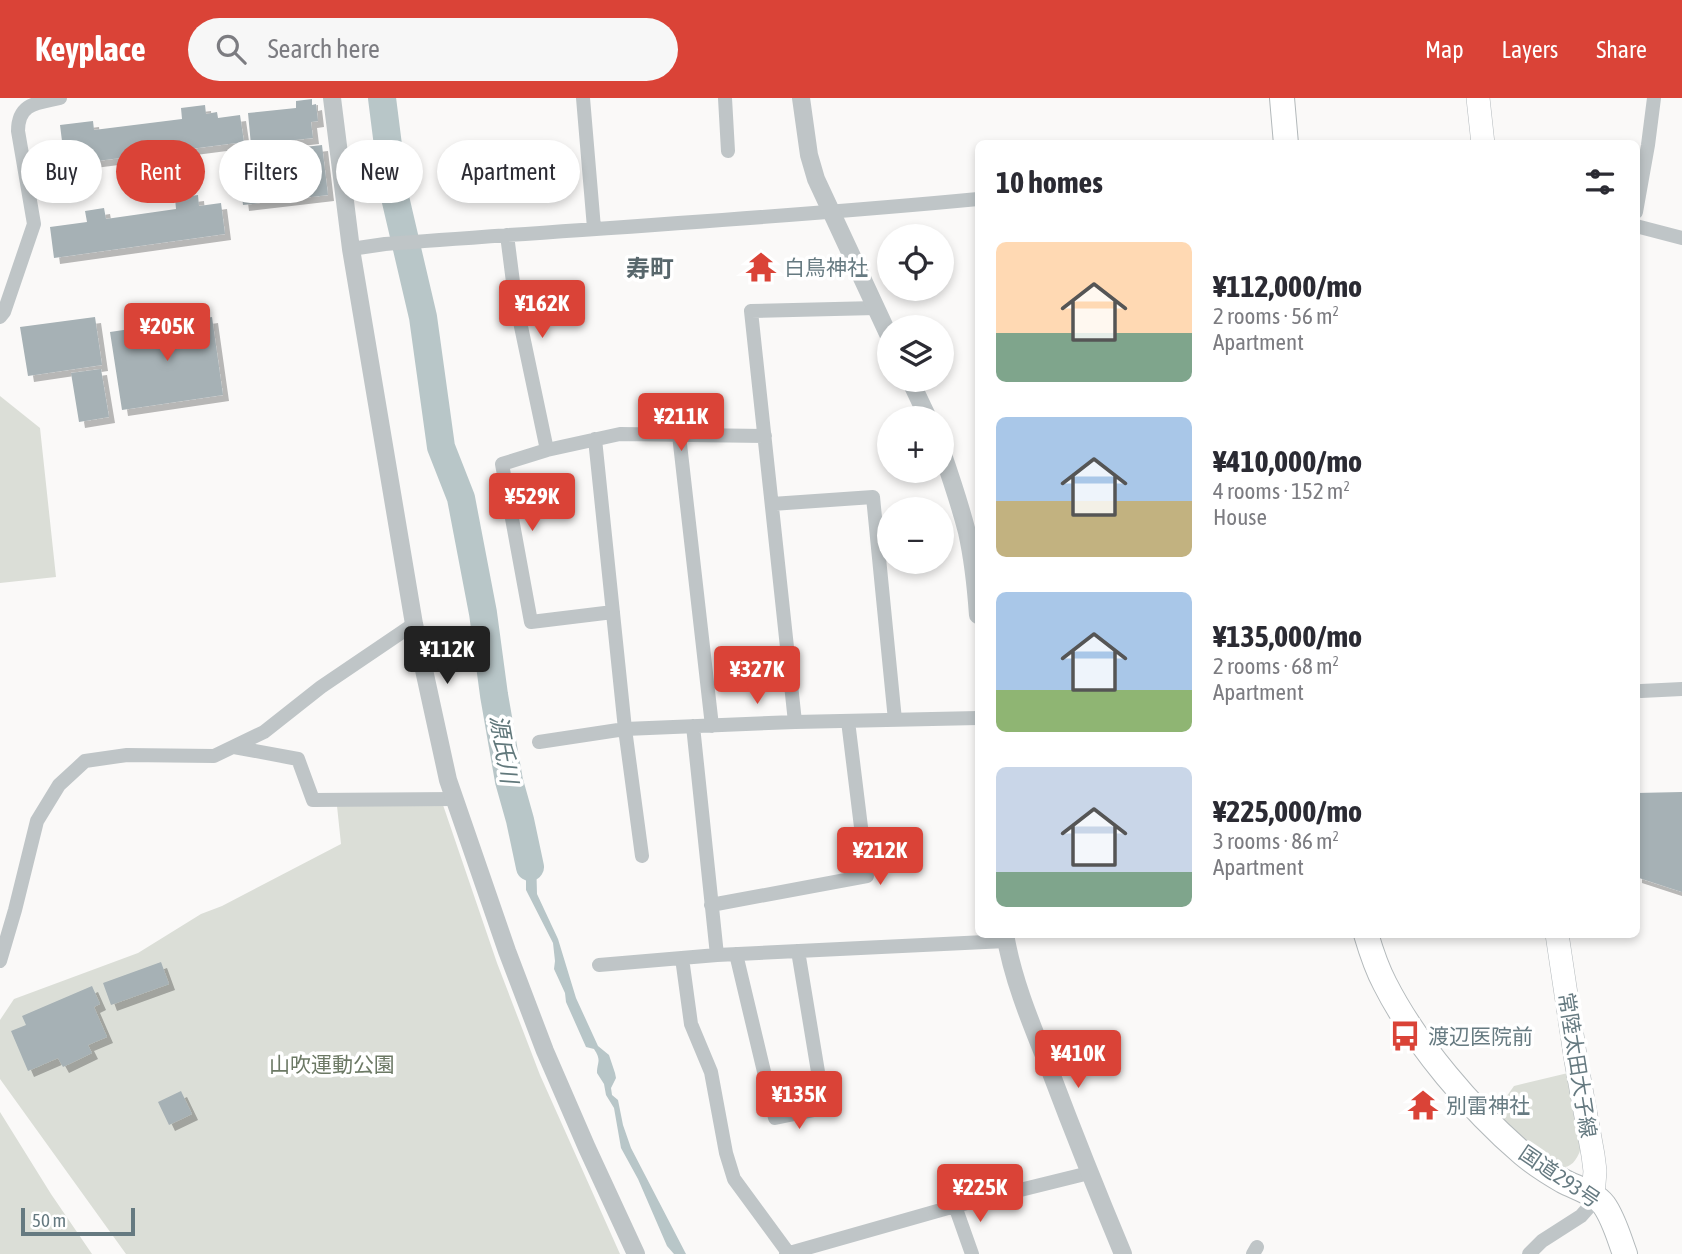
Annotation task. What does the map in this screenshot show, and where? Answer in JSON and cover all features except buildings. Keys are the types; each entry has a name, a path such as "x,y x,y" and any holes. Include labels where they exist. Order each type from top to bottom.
{"highway":[{"path":"1282,98 1286,140"},
{"name":"国道293号","path":"1368,938 1385,984 1410,1026 1435,1060 1494,1127 1535,1164 1602,1202 1625,1254"}],"main road":[{"path":"1478,98 1483,140"},
{"name":"常陸太田大子線","path":"1558,938 1593,1156 1593,1196"}],"street":[{"path":"0,317 34,224 18,120 23,110 35,103 60,98"},
{"path":"332,98 351,249 414,624 448,780 545,1051 636,1254"},
{"path":"583,98 594,228"},
{"path":"725,98 728,151"},
{"path":"801,98 809,155 816,178 879,315"},
{"path":"1640,190 1654,98"},
{"path":"351,249 385,244 831,213 975,199"},
{"path":"1640,227 1682,238"},
{"path":"507,235 515,298 547,450"},
{"path":"795,722 751,311 876,308"},
{"path":"613,612 531,622 502,464 547,450 620,434 765,436"},
{"path":"680,435 712,726"},
{"path":"595,439 625,729 642,856"},
{"path":"953,483 967,533 975,584"},
{"path":"772,504 873,497 895,720"},
{"path":"0,961 37,821 59,785 85,761 127,755 214,757 264,732 321,687 414,624"},
{"path":"1641,691 1682,689"},
{"path":"539,743 625,729 975,718"},
{"path":"712,905 866,876 848,721"},
{"path":"693,726 717,955"},
{"path":"234,747 298,759 313,800 454,799"},
{"path":"599,965 717,955 1006,938 1028,1015 1123,1254"},
{"path":"736,954 775,1118 824,1108 798,951"},
{"path":"682,958 691,1024 711,1072 726,1153 734,1179 788,1254 955,1206 1089,1173"},
{"path":"1530,1254 1542,1241 1581,1216 1589,1207 1593,1196"},
{"path":"955,1206 972,1254"}],"green space":[{"path":"0,396 40,428 56,577 0,583"},
{"name":"山吹運動公園","path":"442,802 497,963 540,1075 620,1254 126,1254 0,1079 0,1020 14,999 138,953 201,914 222,906 341,844 337,806"},
{"path":"1568,1073 1581,1148 1576,1159 1563,1167 1541,1157 1494,1114 1514,1086"},
{"path":"0,1112 51,1194 92,1254 0,1254"}],"shaded area":[{"path":"527,831 528,846 536,857 537,894 558,939 576,998 598,1046 609,1055 616,1078 611,1088 612,1095 618,1100 631,1148 686,1254 674,1254 667,1246 638,1179 621,1148 614,1108 597,1073 598,1056 594,1049 586,1047 566,1002 565,993 554,969 553,943 526,890 526,856 515,833"}],"waterway":[{"name":"源氏川","path":"382,98 394,193 423,317 441,447 461,498 483,613 509,781 530,867"}],"place":[{"name":"白鳥神社","path":"761,267"},
{"name":"渡辺医院前","path":"1405,1036"},
{"name":"別雷神社","path":"1423,1105"}],"district":[{"name":"寿町","path":"650,268"}]}
